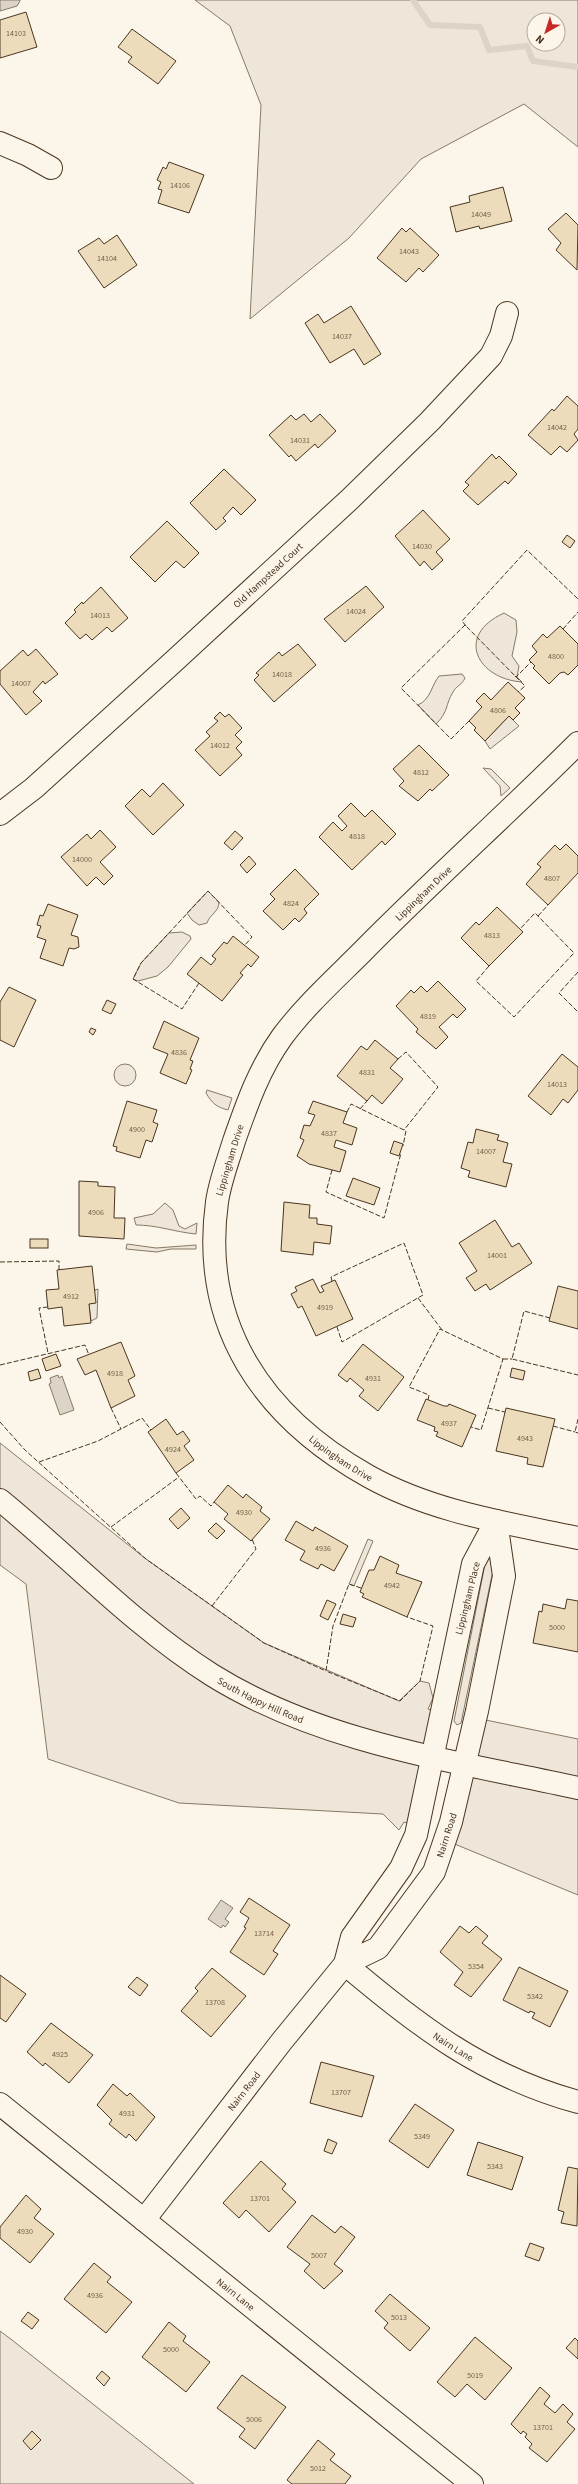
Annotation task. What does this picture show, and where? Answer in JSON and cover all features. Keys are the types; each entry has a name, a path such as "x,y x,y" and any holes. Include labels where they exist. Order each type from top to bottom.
{"street":[{"path":"0,143 28,155 51,168"},
{"name":"Old Hampstead Court","path":"0,814 34,788 172,663 344,504 430,421 491,356 501,336 507,313"},
{"name":"Lippingham Drive","path":"578,743 381,933 308,1007 284,1035 268,1059 251,1092 222,1179 217,1201 213,1238 214,1270 220,1303 230,1335 250,1369 273,1400 300,1429 331,1454 369,1477 411,1496 446,1508 578,1538"},
{"name":"South Happy Hill Road","path":"0,1500 99,1589 212,1675 253,1698 308,1722 366,1740 433,1757 578,1788"},
{"path":"465,1764 504,1576 496,1520"},
{"name":"Lippingham Place","path":"433,1757 473,1564 496,1520"},
{"name":"Nairn Road","path":"345,1964 352,1937 401,1868 416,1835 433,1757"},
{"name":"Nairn Road","path":"144,2220 282,2040 345,1964 378,1948 434,1872 451,1822 465,1764"},
{"name":"Nairn Lane","path":"345,1964 417,2024 461,2052 520,2084 578,2102"},
{"name":"Nairn Lane","path":"0,2104 472,2484"}],"shaded area":[{"path":"0,0 20,1 17,6 0,11"},
{"path":"195,0 578,0 578,147 524,104 421,159 349,238 250,319 261,105 230,26"},
{"path":"504,613 516,620 517,632 512,656 519,666 517,677 522,682 507,679 494,673 484,665 478,655 476,644 480,633 489,622"},
{"path":"462,674 465,678 454,690 445,712 436,724 418,705 426,699 439,676"},
{"path":"509,716 519,726 490,749 485,741"},
{"path":"483,768 491,769 510,788 501,796 500,786"},
{"path":"208,891 219,902 219,905 207,923 199,925 192,920 187,913"},
{"path":"182,932 190,936 191,939 168,967 157,976 138,981 133,979 141,963 169,933"},
{"path":"125,1064 133,1067 136,1075 133,1083 125,1086 117,1083 114,1075 117,1067"},
{"path":"207,1090 232,1098 228,1110 217,1106 212,1102 206,1093"},
{"path":"165,1203 173,1210 179,1226 185,1229 197,1223 196,1234 151,1226 136,1225 134,1218 153,1214"},
{"path":"127,1244 156,1248 196,1245 196,1249 171,1249 157,1252 126,1249"},
{"path":"98,1289 97,1318 91,1321 89,1304 95,1290"},
{"path":"58,1375 59,1378 62,1376 74,1410 60,1415 49,1384 51,1383 50,1378"},
{"path":"0,1443 146,1559 264,1643 399,1701 420,1681 429,1683 433,1698 428,1709 441,1713 418,1827 404,1822 399,1830 383,1814 179,1803 48,1759 26,1584 0,1565"},
{"path":"368,1539 373,1541 354,1586 349,1584"},
{"path":"490,1556 495,1561 461,1723 457,1725 454,1721 486,1559"},
{"path":"476,1718 578,1739 578,1895 445,1840"},
{"path":"221,1900 233,1908 225,1919 229,1922 225,1927 223,1925 221,1928 208,1919"},
{"path":"0,2331 12,2340 194,2484 0,2484"}],"building":[{"path":"26,12 37,47 0,58 0,20"},
{"path":"132,29 176,61 158,84 128,62 132,57 118,47"},
{"path":"169,162 204,175 189,213 158,203 162,190 158,189 161,182 157,180 163,167 166,169"},
{"path":"503,187 512,221 480,229 479,226 456,232 450,207 470,202 469,196"},
{"path":"566,213 578,225 577,270 556,250 561,243 548,229"},
{"path":"402,228 406,232 410,228 439,255 423,272 419,268 406,282 377,258"},
{"path":"117,235 137,265 104,288 78,251 99,238 104,244"},
{"path":"351,306 381,354 364,365 354,349 330,363 305,323 318,314 324,323"},
{"path":"567,396 578,406 578,429 574,434 578,440 567,452 560,446 551,455 528,435 552,409 554,411"},
{"path":"304,414 311,422 320,414 336,431 318,448 315,444 296,461 291,455 289,457 269,435 291,415 296,420"},
{"path":"492,454 496,459 499,456 517,474 508,484 505,481 478,505 463,491 469,485 465,482"},
{"path":"224,469 256,500 241,515 233,507 223,518 226,521 216,530 190,503"},
{"path":"423,510 450,539 436,552 443,560 432,570 424,561 420,566 395,536"},
{"path":"167,521 199,553 184,568 176,561 155,582 130,557"},
{"path":"567,535 575,541 570,548 562,542"},
{"path":"366,586 384,607 345,642 324,619"},
{"path":"101,587 128,618 112,632 107,627 92,640 86,634 80,639 65,623 76,612 74,610 82,602 83,604"},
{"path":"560,626 578,644 578,665 568,675 564,672 560,673 549,684 533,668 535,666 529,660 537,652 532,646 543,634 547,638"},
{"path":"298,644 316,665 274,702 254,680 259,675 256,673 279,652 282,656"},
{"path":"36,649 58,674 45,684 43,681 33,692 42,701 26,715 0,684 0,671 23,650 28,656"},
{"path":"508,682 525,698 515,708 520,713 513,720 509,716 485,741 474,730 476,728 469,721 482,707 476,701 484,693 491,700"},
{"path":"220,712 225,717 229,714 242,728 235,735 242,742 236,748 242,755 220,776 195,750 210,736 206,732 218,721 214,718"},
{"path":"419,745 449,775 432,791 430,789 418,801 399,786 404,781 393,769"},
{"path":"163,783 184,805 153,835 125,806 142,789 150,797"},
{"path":"351,803 365,817 372,810 396,834 385,845 382,841 352,870 319,837 333,822 342,831 347,826 338,816"},
{"path":"100,830 116,847 100,862 113,876 104,885 96,877 87,886 61,857 87,834 91,839"},
{"path":"235,831 243,838 232,850 224,843"},
{"path":"566,844 578,856 578,873 548,905 526,884 541,867 537,864 555,845 560,850"},
{"path":"249,856 256,864 247,873 240,865"},
{"path":"295,869 319,894 304,909 307,913 299,922 295,918 283,930 263,911 275,899 270,894"},
{"path":"48,904 78,915 71,935 78,937 79,947 74,949 69,948 63,966 40,958 46,940 37,937 41,926 37,925 40,915 43,916"},
{"path":"497,907 523,932 489,966 461,938 476,922 479,925"},
{"path":"233,936 259,957 251,967 248,964 240,973 243,975 222,1001 187,974 201,957 211,965 216,959 212,956 224,942 227,944"},
{"path":"438,981 466,1009 457,1018 453,1014 439,1027 448,1037 436,1049 416,1032 418,1029 396,1006 411,990 414,993 421,986 427,992"},
{"path":"9,987 36,1000 14,1047 0,1040 0,1002"},
{"path":"107,1000 116,1004 111,1014 102,1010"},
{"path":"164,1021 199,1038 190,1060 193,1061 190,1069 192,1070 186,1084 160,1073 168,1054 153,1048"},
{"path":"91,1028 96,1030 93,1035 89,1032"},
{"path":"375,1040 398,1059 390,1068 403,1079 382,1104 372,1095 367,1101 337,1076 361,1046 367,1050"},
{"path":"562,1054 578,1067 578,1090 568,1103 563,1099 551,1115 528,1096"},
{"path":"127,1101 157,1110 153,1122 158,1124 152,1142 146,1140 140,1158 116,1151 117,1147 113,1146"},
{"path":"313,1101 347,1112 343,1123 357,1128 352,1145 336,1140 334,1147 346,1151 340,1172 309,1164 297,1156 304,1140 300,1138 304,1125 310,1126 315,1115 308,1113"},
{"path":"476,1129 499,1135 497,1140 508,1143 503,1162 512,1164 506,1187 468,1177 470,1171 461,1168 468,1142 473,1143"},
{"path":"394,1141 403,1144 399,1156 390,1153"},
{"path":"353,1178 380,1188 374,1205 346,1196"},
{"path":"79,1181 98,1182 98,1186 115,1187 114,1218 125,1218 124,1239 79,1236"},
{"path":"284,1202 310,1205 309,1218 317,1218 317,1224 332,1226 330,1244 314,1242 313,1255 281,1251"},
{"path":"495,1220 512,1247 519,1243 532,1263 490,1290 486,1284 475,1291 466,1278 477,1271 459,1243"},
{"path":"30,1239 48,1239 48,1248 30,1248"},
{"path":"92,1266 96,1303 89,1304 91,1323 64,1326 62,1307 48,1309 46,1290 59,1289 57,1270"},
{"path":"313,1279 320,1293 324,1291 321,1286 335,1280 353,1319 316,1336 302,1306 298,1308 291,1294 297,1291 295,1287"},
{"path":"558,1286 578,1291 578,1329 549,1321"},
{"path":"121,1342 135,1376 128,1380 135,1396 111,1408 96,1370 85,1375 77,1359"},
{"path":"363,1344 404,1377 378,1411 359,1396 364,1390 350,1378 347,1382 338,1375"},
{"path":"56,1354 61,1366 46,1371 42,1359"},
{"path":"512,1368 525,1371 523,1380 510,1377"},
{"path":"38,1369 41,1378 30,1381 28,1372"},
{"path":"426,1399 444,1406 448,1406 449,1404 476,1415 462,1447 436,1436 438,1432 434,1431 435,1427 417,1420"},
{"path":"506,1408 555,1419 543,1467 527,1464 528,1458 496,1451"},
{"path":"166,1419 177,1435 183,1431 190,1441 184,1446 194,1460 176,1473 148,1432"},
{"path":"228,1485 243,1498 246,1494 262,1507 260,1511 270,1519 251,1541 224,1519 228,1514 214,1502"},
{"path":"181,1508 190,1518 178,1529 169,1519"},
{"path":"296,1521 313,1531 315,1527 348,1546 334,1571 321,1564 318,1569 300,1560 305,1551 285,1540"},
{"path":"216,1523 225,1531 217,1539 208,1531"},
{"path":"380,1556 399,1565 396,1573 422,1582 407,1617 362,1597 364,1594 360,1592 369,1570 374,1570"},
{"path":"567,1599 578,1601 578,1652 533,1643 539,1611 542,1612 543,1604 565,1609"},
{"path":"327,1600 336,1604 328,1620 320,1616"},
{"path":"343,1614 356,1618 353,1627 340,1624"},
{"path":"249,1898 290,1925 273,1951 278,1954 264,1975 230,1952 246,1928 244,1927 249,1918 240,1912"},
{"path":"460,1926 469,1933 476,1926 488,1936 482,1943 502,1959 471,1997 454,1985 463,1972 440,1952"},
{"path":"519,1967 568,1991 550,2027 532,2018 535,2013 530,2011 529,2013 503,2000"},
{"path":"212,1968 246,1996 211,2037 181,2011 198,1991 195,1988"},
{"path":"0,1975 26,1994 6,2022 0,2018"},
{"path":"137,1977 148,1985 140,1996 128,1987"},
{"path":"51,2023 93,2055 69,2083 45,2063 43,2066 27,2052"},
{"path":"321,2062 374,2076 362,2117 310,2103"},
{"path":"113,2084 127,2096 130,2093 155,2117 136,2141 129,2134 126,2138 109,2124 112,2120 97,2105"},
{"path":"415,2104 454,2130 428,2168 389,2141"},
{"path":"328,2139 337,2143 332,2154 324,2151"},
{"path":"478,2142 523,2157 512,2190 467,2175"},
{"path":"261,2161 286,2184 282,2189 296,2202 269,2232 246,2210 239,2218 223,2203"},
{"path":"568,2167 578,2169 577,2226 561,2223 564,2212 558,2210"},
{"path":"26,2195 41,2209 34,2218 54,2234 30,2263 0,2238 0,2227"},
{"path":"312,2215 335,2233 341,2226 355,2237 334,2264 343,2271 324,2289 304,2271 310,2264 287,2247"},
{"path":"530,2243 544,2248 539,2261 525,2256"},
{"path":"94,2263 111,2277 107,2282 132,2302 106,2333 64,2299"},
{"path":"390,2294 430,2328 410,2351 384,2328 388,2323 375,2311"},
{"path":"28,2312 39,2320 32,2329 21,2321"},
{"path":"169,2322 186,2336 183,2341 210,2362 186,2392 142,2357"},
{"path":"475,2337 512,2368 485,2400 467,2384 455,2397 437,2382"},
{"path":"575,2338 578,2341 578,2359 566,2348"},
{"path":"102,2371 110,2378 104,2386 96,2378"},
{"path":"242,2375 286,2407 255,2449 239,2437 245,2429 217,2408"},
{"path":"540,2387 550,2396 544,2404 555,2413 563,2404 573,2414 567,2422 575,2429 547,2462 529,2448 532,2444 525,2437 527,2434 523,2431 521,2434 511,2424"},
{"path":"32,2431 41,2440 31,2450 23,2441"},
{"path":"318,2440 335,2454 330,2460 351,2476 345,2484 292,2484 287,2480"}],"waterway":[{"path":"413,0 430,25 480,27 489,50 527,46 533,61 578,67"}],"fence":[{"path":"466,626 462,621 527,550 578,599"},
{"path":"563,629 578,612"},
{"path":"469,721 451,739 401,688 465,625 525,686 518,692"},
{"path":"515,676 516,677 531,662"},
{"path":"199,983 182,1009 133,979 141,963 208,891 252,937 245,945"},
{"path":"538,916 548,905"},
{"path":"489,966 476,981 514,1017 574,953 535,913 520,929"},
{"path":"578,972 559,993 578,1012"},
{"path":"398,1059 406,1052 438,1087 404,1130"},
{"path":"360,1109 367,1101"},
{"path":"347,1112 351,1104 406,1131 403,1146"},
{"path":"332,1170 326,1192 384,1218 401,1153"},
{"path":"332,1281 331,1277 404,1243 423,1295 342,1342 337,1327"},
{"path":"0,1262 59,1261 59,1270"},
{"path":"418,1298 442,1330"},
{"path":"48,1307 39,1308 48,1353"},
{"path":"550,1318 524,1311 512,1359 578,1375"},
{"path":"428,1400 429,1395 409,1387 440,1329 503,1359 481,1430 471,1427"},
{"path":"0,1365 85,1345 89,1355"},
{"path":"503,1359 512,1359"},
{"path":"111,1408 121,1429"},
{"path":"488,1408 505,1412"},
{"path":"39,1462 98,1441 142,1418 151,1430"},
{"path":"578,1419 575,1432 578,1433"},
{"path":"0,1422 25,1450 146,1559 264,1643 326,1671"},
{"path":"553,1426 575,1432"},
{"path":"176,1473 196,1499 200,1496 211,1506 214,1502"},
{"path":"111,1527 179,1477"},
{"path":"212,1606 256,1549 252,1539"},
{"path":"361,1588 349,1584 333,1626 326,1671 400,1701 420,1681 433,1626 407,1617"}]}
